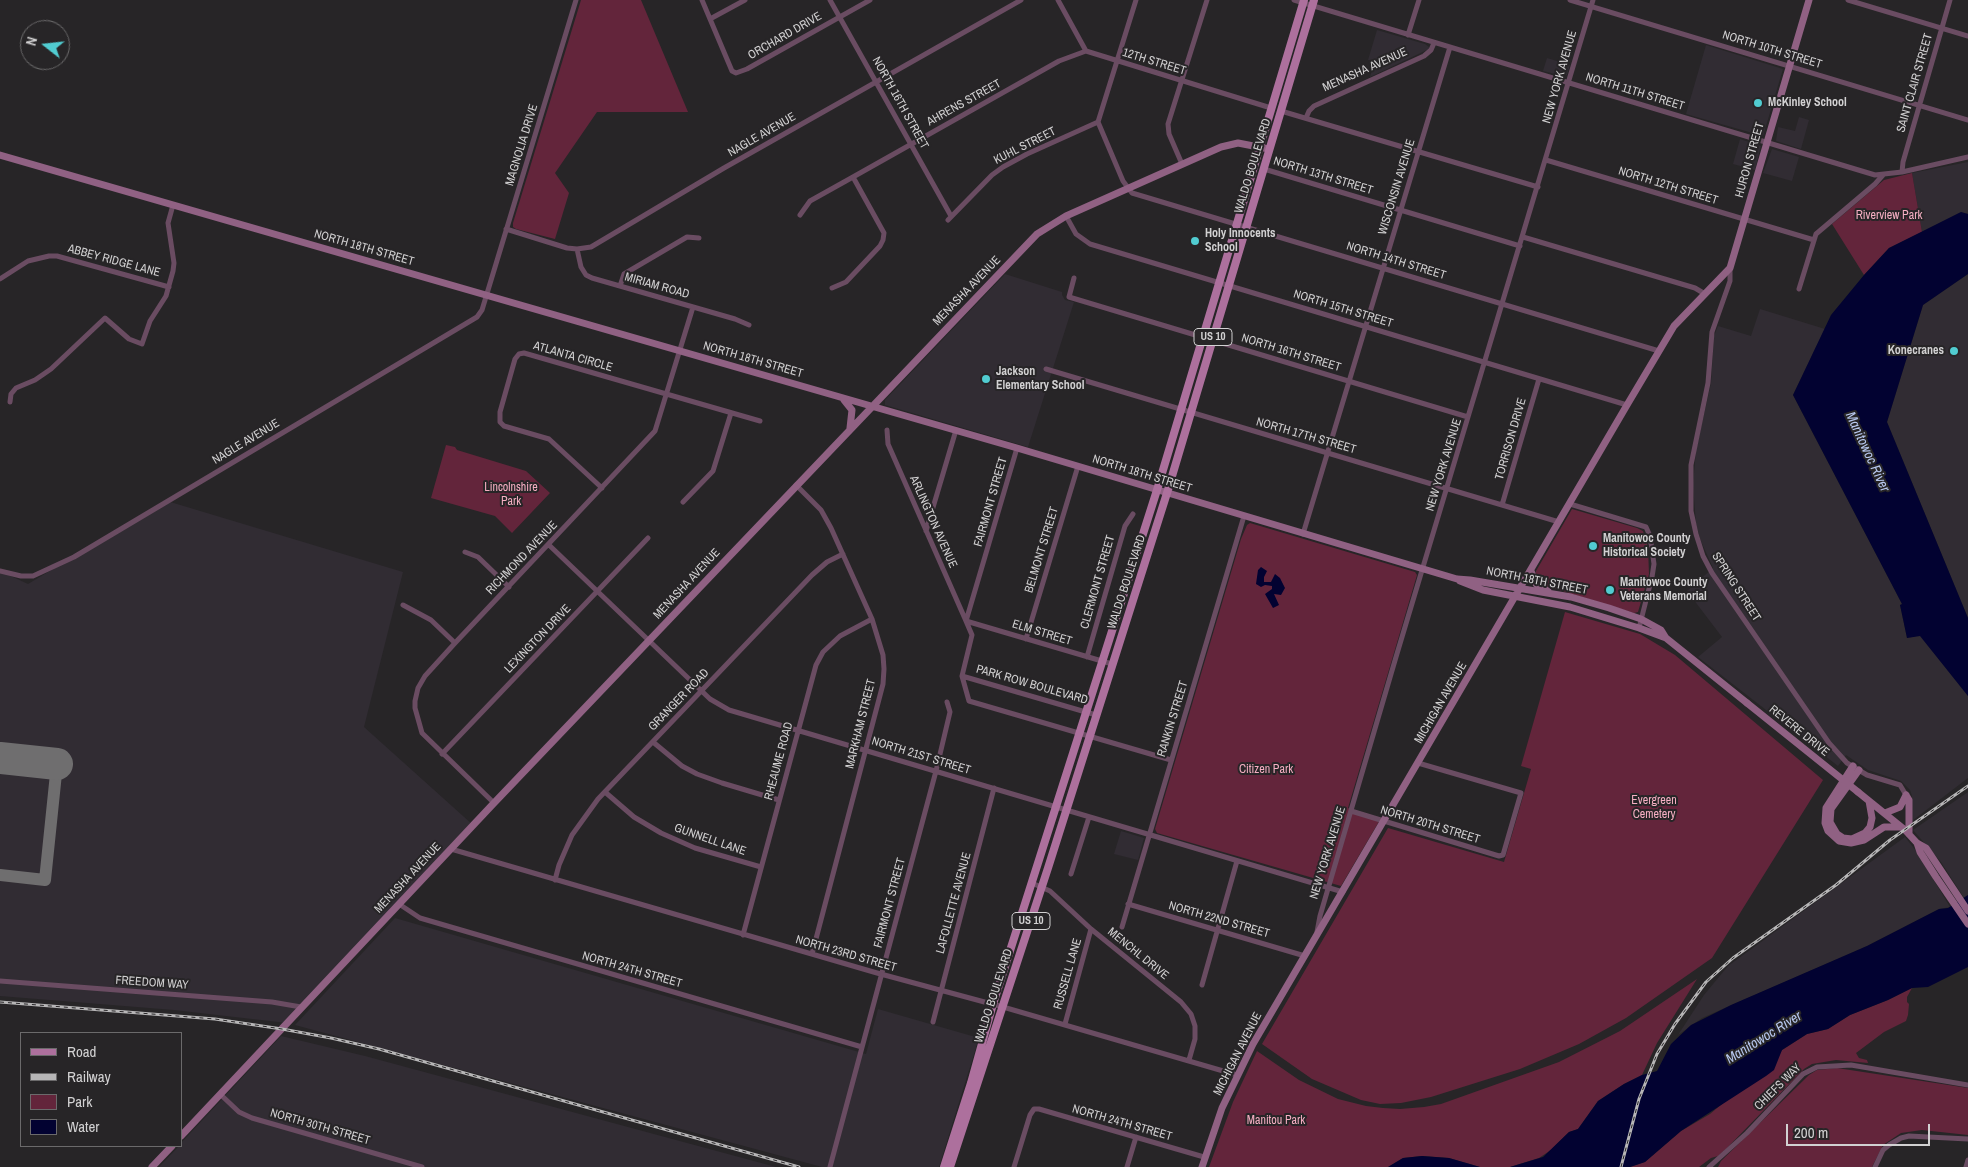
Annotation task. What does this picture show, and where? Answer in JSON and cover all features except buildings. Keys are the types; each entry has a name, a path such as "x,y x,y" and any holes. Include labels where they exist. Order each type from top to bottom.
{"main road":[{"name":"WALDO BOULEVARD","path":"944,1167 971,1083 993,1004 1157,490 1303,1"},
{"name":"WALDO BOULEVARD","path":"950,1167 1042,887 1167,493 1313,3"}],"street":[{"name":"MAGNOLIA DRIVE","path":"486,295 576,0"},
{"path":"702,0 710,19 745,0"},
{"name":"NORTH 16TH STREET","path":"830,0 911,144 950,218"},
{"name":"ORCHARD DRIVE","path":"710,19 732,71 736,73 747,70 870,0"},
{"name":"NAGLE AVENUE","path":"577,249 598,244 724,168 1021,0"},
{"path":"1058,0 1086,51"},
{"path":"1128,188 1098,122 1136,0"},
{"path":"1182,164 1168,128 1170,116 1207,0"},
{"name":"NORTH 11TH STREET","path":"1294,0 1313,3 1434,43 1875,175 1883,175"},
{"path":"1408,35 1419,0"},
{"name":"NORTH 10TH STREET","path":"1570,0 1968,120"},
{"name":"NEW YORK AVENUE","path":"1316,936 1328,888 1594,0"},
{"name":"HURON STREET","path":"1730,268 1808,0"},
{"path":"1848,0 1968,36"},
{"name":"SAINT CLAIR STREET","path":"1902,172 1902,162 1950,0"},
{"name":"MENASHA AVENUE","path":"1306,118 1314,106 1422,57 1431,51 1434,43"},
{"name":"WISCONSIN AVENUE","path":"1303,534 1450,47"},
{"name":"12TH STREET","path":"1086,51 1271,108"},
{"name":"AHRENS STREET","path":"800,216 810,201 1058,62 1086,51"},
{"path":"1281,111 1538,187"},
{"name":"KUHL STREET","path":"950,218 1002,167 1098,122"},
{"name":"MENASHA AVENUE","path":"182,1135 494,803 1037,234 1066,216 1233,143 1269,149"},
{"name":"NORTH 18TH STREET","path":"0,155 956,430 1457,579 1474,587 1570,607 1639,628"},
{"path":"1799,289 1816,234 1883,175 1968,156"},
{"name":"NORTH 12TH STREET","path":"1546,160 1814,240"},
{"name":"NORTH 13TH STREET","path":"1264,169 1520,246"},
{"path":"832,288 846,282 884,240 884,233 853,177"},
{"name":"NORTH 14TH STREET","path":"1128,188 1140,196 1659,351"},
{"path":"10,402 11,394 16,388 35,380 51,369 105,318 128,339 142,344 147,327 166,296 169,286 174,263 168,223 173,205"},
{"name":"NORTH 15TH STREET","path":"1066,216 1076,234 1090,244 1627,405"},
{"path":"506,230 577,249"},
{"path":"620,286 624,274 687,237 699,238"},
{"path":"1523,237 1695,288 1705,294"},
{"name":"MIRIAM ROAD","path":"577,249 581,267 586,275 735,319 749,326"},
{"name":"ABBEY RIDGE LANE","path":"0,279 28,261 58,256 169,286"},
{"name":"MICHIGAN AVENUE","path":"1202,1167 1217,1122 1237,1075 1304,956 1521,589 1627,405 1674,326 1730,268"},
{"name":"SPRING STREET","path":"1730,268 1730,281 1712,332 1708,383 1691,465 1691,511 1703,556 1712,573 1842,758 1871,776 1900,785 1906,795"},
{"name":"NORTH 16TH STREET","path":"1074,278 1069,297 1468,417"},
{"name":"NAGLE AVENUE","path":"0,571 21,576 33,576 74,557 477,317 482,310 486,295"},
{"name":"RICHMOND AVENUE","path":"494,803 442,754 422,732 416,715 415,701 418,688 425,676 455,643 656,431 693,307"},
{"name":"ATLANTA CIRCLE","path":"602,488 549,439 504,426 500,422 500,412 517,356 524,353 667,395"},
{"name":"NORTH 17TH STREET","path":"1046,369 1559,522"},
{"name":"TORRISON DRIVE","path":"1502,505 1539,379"},
{"path":"667,395 760,422"},
{"path":"842,398 852,410 849,430"},
{"path":"683,502 712,471 731,413"},
{"name":"ARLINGTON AVENUE","path":"887,430 888,444 966,621"},
{"path":"926,531 956,430"},
{"name":"FAIRMONT STREET","path":"962,676 972,639 966,621 1017,448"},
{"name":"BELMONT STREET","path":"1026,639 1078,466"},
{"name":"MARKHAM STREET","path":"796,485 820,510 831,528 872,620 883,655 884,668 883,684 812,954"},
{"path":"1570,504 1646,527 1650,536 1654,564 1639,628"},
{"name":"CLERMONT STREET","path":"1087,657 1125,526 1133,514"},
{"name":"RANKIN STREET","path":"1122,927 1244,516"},
{"name":"LEXINGTON DRIVE","path":"442,754 648,538"},
{"name":"NORTH 21ST STREET","path":"548,546 702,691 729,710 1342,892"},
{"path":"465,552 478,557 509,587"},
{"name":"GRANGER ROAD","path":"555,880 559,865 572,835 605,792 812,575 827,562 843,554"},
{"path":"1531,571 1536,584 1555,595"},
{"name":"NORTH 18TH STREET","path":"1457,579 1593,603 1641,619"},
{"path":"403,605 431,620 455,643"},
{"name":"REVERE DRIVE","path":"1641,619 1661,630 1666,638"},
{"name":"RHEAUME ROAD","path":"743,935 811,678 824,652 840,636 872,620"},
{"name":"ELM STREET","path":"966,621 1112,664"},
{"name":"REVERE DRIVE","path":"1639,628 1666,638 1902,827 1917,843 1926,848 1956,901"},
{"name":"PARK ROW BOULEVARD","path":"962,676 969,701 1090,736"},
{"name":"PARK ROW BOULEVARD","path":"962,676 1096,715"},
{"name":"FAIRMONT STREET","path":"830,1167 936,771 950,712 947,702"},
{"path":"1090,736 1172,760"},
{"path":"653,742 675,761 697,774 779,800"},
{"name":"NORTH 20TH STREET","path":"1351,811 1499,856 1503,855 1521,793 1418,763"},
{"path":"1856,768 1831,809 1830,822 1837,834 1843,838 1852,839 1866,833 1872,818 1869,801"},
{"path":"1856,768 1826,808 1825,822 1828,831 1839,841 1852,843 1864,840 1884,827 1902,827"},
{"name":"LAFOLLETTE AVENUE","path":"933,1022 994,788"},
{"name":"GUNNELL LANE","path":"605,792 634,817 661,834 695,848 761,867"},
{"path":"1884,813 1898,809 1906,795"},
{"path":"1906,795 1909,800 1909,834"},
{"path":"1071,874 1089,817"},
{"name":"NORTH 23RD STREET","path":"451,849 882,975 1065,1024 1237,1075"},
{"path":"1202,985 1238,861"},
{"name":"MENCHL DRIVE","path":"1032,883 1050,891 1091,929 1181,1002 1191,1014 1195,1026 1195,1039 1189,1060"},
{"path":"1956,901 1968,911"},
{"path":"1956,901 1968,924"},
{"name":"NORTH 24TH STREET","path":"399,904 420,918 862,1047"},
{"name":"NORTH 22ND STREET","path":"1128,904 1304,956"},
{"name":"RUSSELL LANE","path":"1065,1024 1091,929"},
{"name":"FREEDOM WAY","path":"0,981 272,1002 301,1007"},
{"name":"CHIEFS WAY","path":"1709,1167 1747,1133 1803,1074 1817,1067 1851,1065 1968,1085"},
{"name":"NORTH 30TH STREET","path":"220,1094 239,1112 252,1118 422,1167"},
{"name":"NORTH 24TH STREET","path":"1014,1167 1030,1115 1034,1109 1204,1157"},
{"path":"1875,1167 1884,1150 1901,1138 1909,1136 1968,1139"},
{"path":"1127,1167 1136,1137"},
{"path":"152,1167 171,1147"},
{"path":"1966,1167 1968,1160"}],"shaded area":[{"path":"1377,30 1425,44 1429,49 1370,77 1374,62 1368,60"},
{"path":"1706,45 1783,69 1763,136 1686,114"},
{"path":"1547,58 1570,65 1567,75 1563,76 1543,71"},
{"path":"1799,117 1809,120 1801,149 1776,141 1778,127 1795,131"},
{"path":"1740,139 1761,146 1755,170 1733,164"},
{"path":"1772,149 1799,157 1792,181 1763,173"},
{"path":"1968,162 1968,214 1961,212 1922,232 1912,173"},
{"path":"1005,274 1062,292 1065,300 1074,302 1028,447 885,405 885,400"},
{"path":"1968,274 1968,618 1887,422 1923,305"},
{"path":"1760,309 1825,329 1793,395 1902,604 1900,605 1907,638 1920,635 1968,696 1968,778 1912,821 1912,796 1910,790 1901,781 1868,770 1846,755 1838,766 1698,657 1722,637 1687,591 1713,568 1700,539 1696,524 1693,485 1696,450 1711,383 1714,336 1718,326 1751,336"},
{"path":"167,501 403,572 364,727 473,825 287,1023 174,1010 0,996 0,571 28,584"},
{"path":"1968,792 1968,895 1964,898 1941,862 1913,830"},
{"path":"1121,831 1144,838 1138,860 1114,854"},
{"path":"1905,837 1917,852 1950,907 1939,909 1867,946 1702,1018 1678,1035 1704,995 1728,966"},
{"path":"395,918 866,1054 878,1009 979,1038 939,1167 822,1167 295,1025"},
{"path":"281,1036 365,1056 776,1167 159,1167 178,1147 182,1147 182,1142"}],"green space":[{"path":"581,0 641,0 688,112 597,112 555,173 569,193 555,239 516,229 513,227 513,223"},
{"name":"Riverview Park","path":"1912,173 1922,232 1889,248 1864,275 1832,224 1884,180"},
{"name":"Lincolnshire Park","path":"446,445 526,471 550,493 512,533 495,516 431,498"},
{"path":"1572,509 1643,531 1648,547 1649,574 1638,612 1634,613 1540,584 1535,575 1536,571"},
{"name":"Citizen Park","path":"1250,523 1415,572 1417,575 1348,808 1381,818 1341,886 1157,833 1155,829 1241,539 1247,525"},
{"name":"Evergreen Cemetery","path":"1565,612 1640,634 1675,655 1823,780 1712,958 1626,1018 1579,1044 1520,1069 1431,1097 1401,1103 1380,1104 1361,1100 1312,1079 1262,1044 1388,828 1504,862 1531,769 1521,766"},
{"name":"Manitou Park","path":"1697,979 1657,1043 1642,1075 1598,1101 1578,1129 1569,1132 1551,1150 1539,1158 1510,1167 1480,1167 1449,1158 1422,1156 1403,1158 1388,1167 1209,1167 1233,1102 1257,1051 1299,1080 1338,1099 1383,1108 1424,1107 1441,1104 1559,1062 1620,1031"},
{"path":"1912,988 1907,997 1909,1004 1906,1021 1884,1032 1856,1053 1859,1058 1867,1060 1868,1063 1836,1060 1812,1064 1804,1069 1726,1149 1699,1167 1630,1167 1645,1162 1681,1131 1710,1114 1778,1057 1782,1050 1807,1034 1828,1029 1850,1015"},
{"path":"1837,1068 1968,1088 1968,1135 1922,1130 1901,1133 1883,1145 1872,1167 1718,1167 1721,1161 1809,1075 1817,1070"}],"water":[{"name":"Manitowoc River","path":"1961,212 1968,214 1968,274 1923,305 1887,422 1968,618 1968,696 1920,636 1907,638 1900,605 1902,604 1793,395 1831,315 1864,275 1889,248"},
{"path":"1261,567 1267,571 1264,582 1271,582 1275,574 1280,578 1285,588 1281,595 1274,594 1279,605 1273,608 1265,594 1272,589 1272,586 1265,585 1261,587 1256,584 1258,570"},
{"name":"Manitowoc River","path":"1968,895 1968,967 1928,987 1912,988 1850,1015 1828,1029 1807,1034 1782,1050 1774,1070 1681,1131 1645,1162 1630,1167 1510,1167 1543,1157 1569,1132 1578,1129 1598,1101 1624,1084 1642,1075 1657,1071 1671,1044 1691,1025 1731,1005 1867,946 1939,909 1948,908"},
{"path":"1422,1156 1449,1158 1480,1167 1388,1167 1403,1158"}],"taxiway":[{"path":"0,875 45,880 57,764"}],"runway":[{"path":"0,758 57,764"}],"railway":[{"path":"1621,1167 1639,1099 1657,1054 1675,1024 1706,982 1733,958 1836,885 1890,840 1968,786"},
{"path":"0,1002 215,1019 331,1038 379,1049 799,1167"}],"place":[{"name":"McKinley School","path":"1758,103"},
{"name":"Holy Innocents School","path":"1195,241"},
{"name":"Konecranes","path":"1954,351"},
{"name":"Jackson Elementary School","path":"986,379"},
{"name":"Manitowoc County Historical Society","path":"1593,546"},
{"name":"Manitowoc County Veterans Memorial","path":"1610,590"}]}
